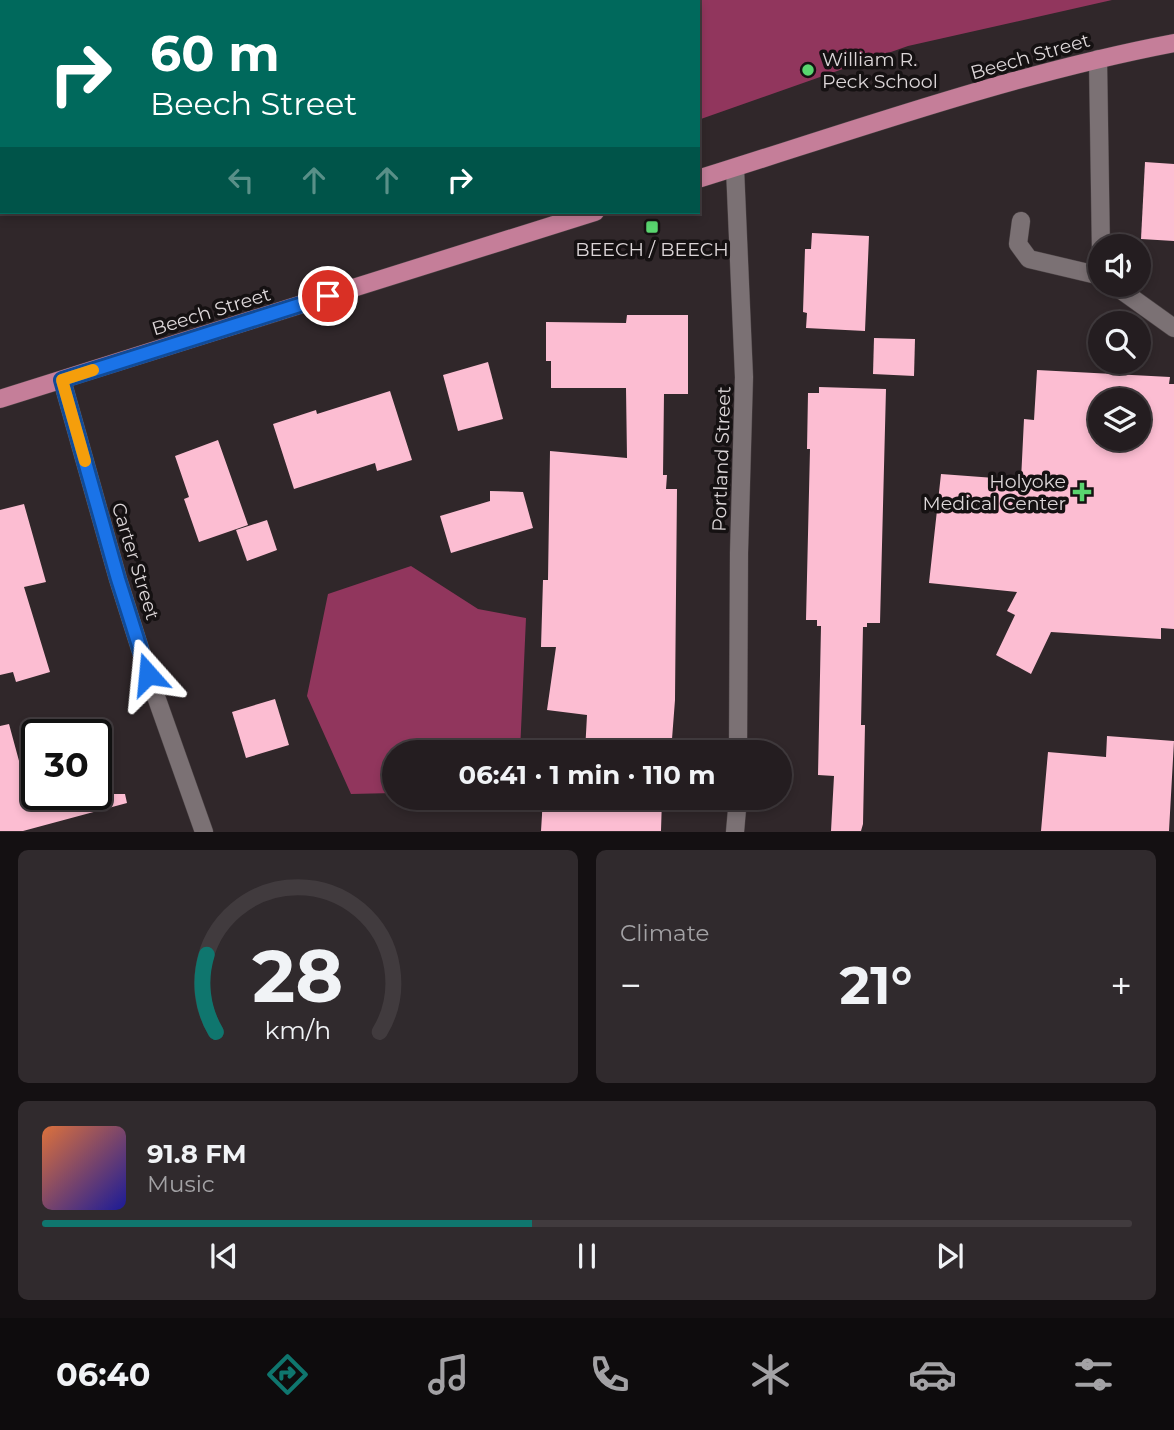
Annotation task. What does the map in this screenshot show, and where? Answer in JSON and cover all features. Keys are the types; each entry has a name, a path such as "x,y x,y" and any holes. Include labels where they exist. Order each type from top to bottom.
{"main road":[{"name":"Beech Street","path":"700,178 1020,79 1174,43"},
{"name":"Beech Street","path":"0,399 590,214"}],"street":[{"path":"1098,59 1101,234"},
{"name":"Portland Street","path":"735,168 744,377 739,553 738,740"},
{"path":"1021,221 1018,244 1029,259 1088,273"},
{"path":"1131,297 1174,328"},
{"name":"Carter Street","path":"62,380 121,590 204,831"},
{"path":"735,831 737,810"}],"shaded area":[{"name":"William R. Peck School","path":"700,0 1112,0 908,46 700,119"},
{"path":"411,566 478,609 526,618 521,740 382,740 382,793 351,794 307,696 328,594"}],"building":[{"path":"1145,162 1174,164 1174,241 1151,240 1151,234 1141,234"},
{"path":"812,233 869,236 865,331 806,328 807,313 803,312 805,249 811,249"},
{"path":"627,315 688,315 688,394 664,394 663,475 667,475 666,489 677,489 675,700 672,740 586,740 587,715 547,710 556,647 541,647 543,580 548,580 550,451 627,458 626,388 551,388 551,361 546,361 546,322 626,323"},
{"path":"874,338 915,339 914,376 873,374"},
{"path":"488,362 503,419 458,431 443,375"},
{"path":"1037,370 1170,377 1169,384 1174,384 1174,629 1161,628 1161,639 1051,632 1031,674 996,655 1015,615 1007,611 1017,592 929,583 941,474 1021,480 1024,419 1034,420"},
{"path":"819,387 886,389 880,623 867,623 867,627 863,627 861,725 865,725 861,831 831,831 834,776 818,775 821,626 817,626 817,620 806,620 810,449 807,449 808,393 819,393"},
{"path":"390,391 412,460 377,471 375,463 294,489 273,424 316,410 317,414"},
{"path":"218,440 248,525 199,542 184,499 189,497 175,456"},
{"path":"490,491 523,492 533,528 451,553 440,516 490,501"},
{"path":"24,504 46,582 24,587 50,672 16,682 13,672 0,675 0,510"},
{"path":"267,520 277,550 247,561 236,530"},
{"path":"275,699 289,745 246,758 232,712"},
{"path":"9,724 21,768 21,810 101,810 23,831 0,831 0,726"},
{"path":"1107,736 1174,741 1169,831 1041,831 1048,752 1106,757"},
{"path":"112,794 125,794 127,803 112,807"},
{"path":"542,810 662,810 661,831 541,831"}],"slow traffic":[{"path":"85,461 62,380 93,370"}],"place":[{"name":"William R. Peck School","path":"808,70"},
{"name":"BEECH / BEECH","path":"652,227"},
{"name":"Holyoke Medical Center","path":"1082,492"}],"route":[{"path":"148,674 118,579 62,380 328,296"}]}
